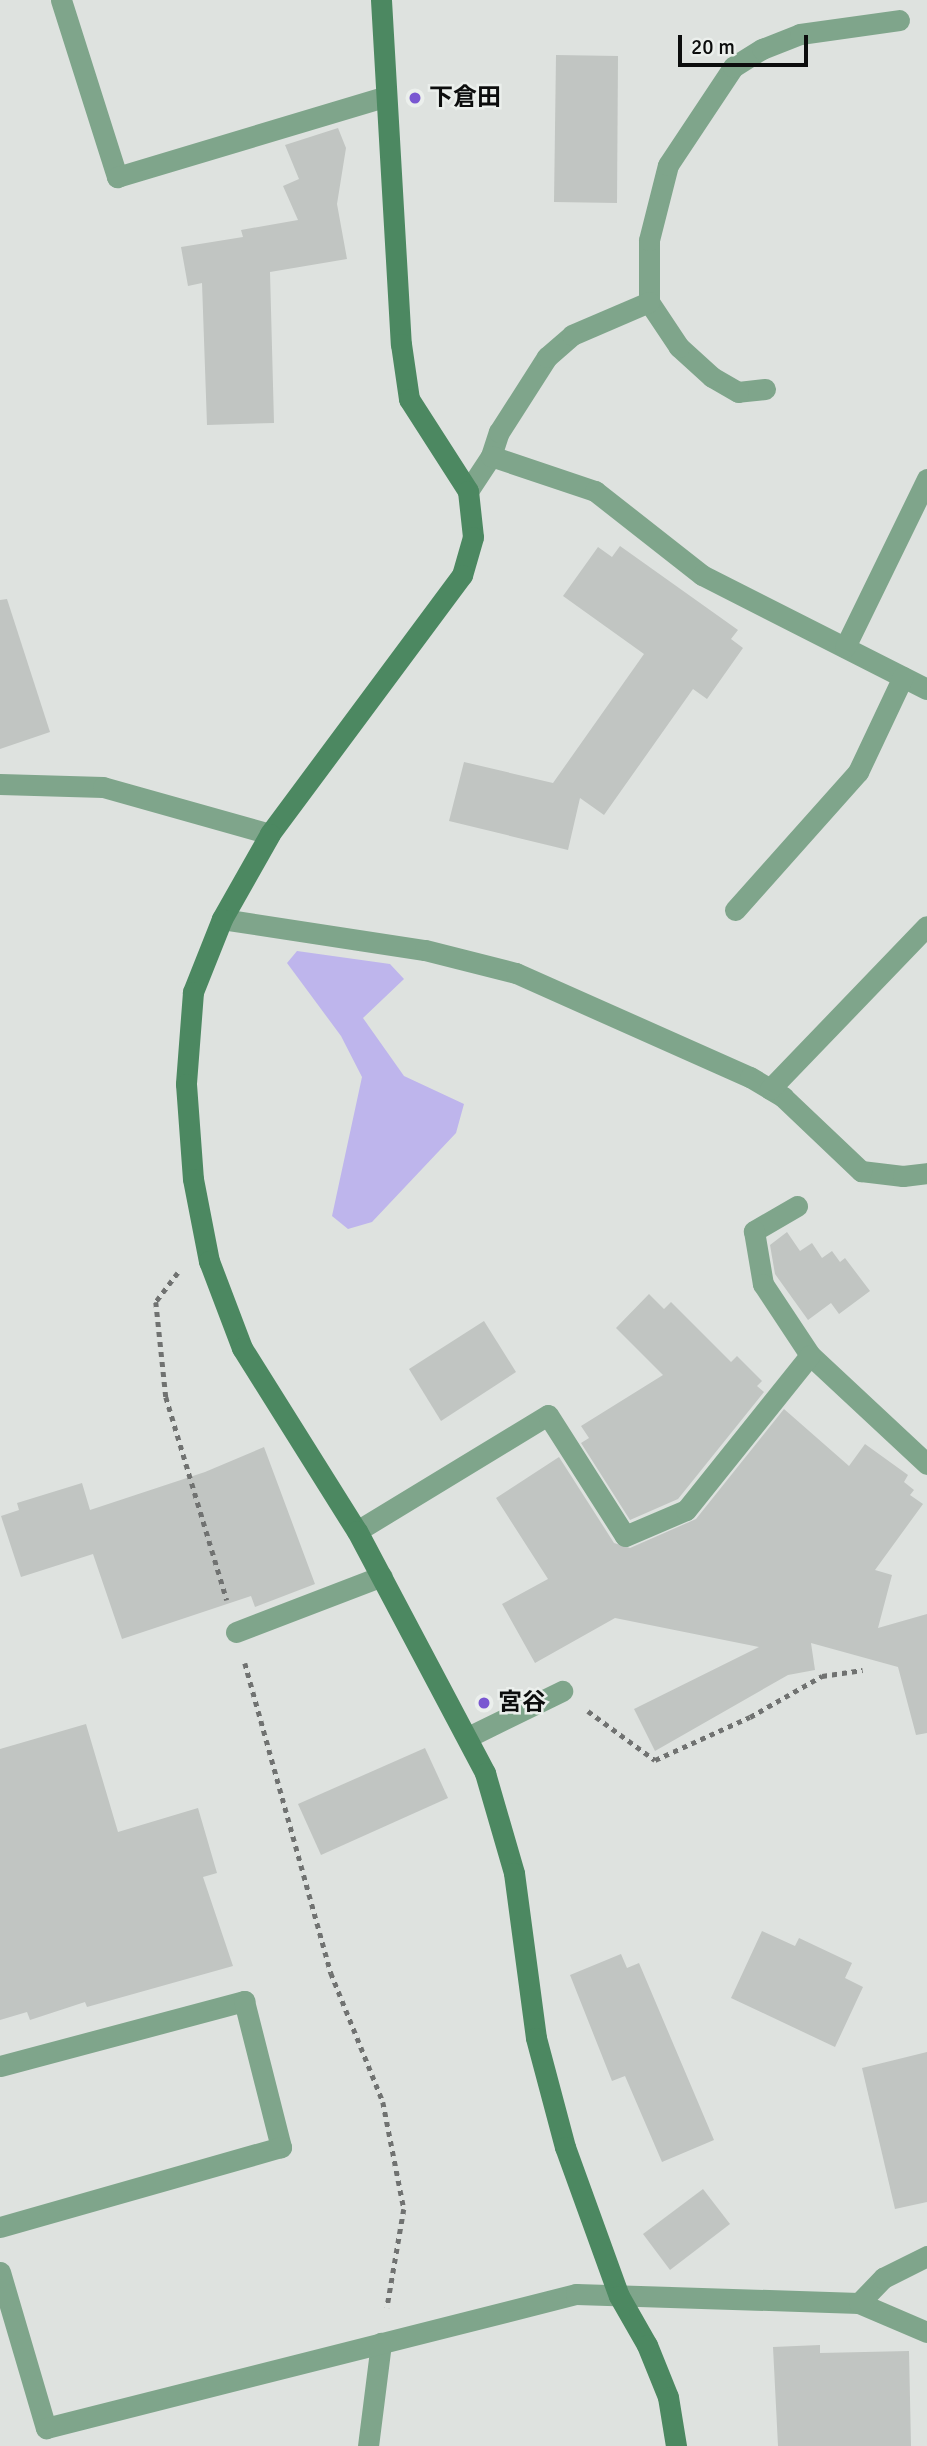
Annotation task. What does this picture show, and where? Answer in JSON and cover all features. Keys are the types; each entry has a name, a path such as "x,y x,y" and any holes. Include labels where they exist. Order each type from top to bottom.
{"street":[{"path":"61,0 117,177 384,97"},
{"path":"381,0 384,97 401,344 409,400 468,491 473,537 463,575 270,834 222,919 193,992 186,1084 192,1179 208,1261 242,1348 357,1531 485,1773 514,1873 536,2038 565,2147 619,2296 647,2345 668,2397 676,2446"},
{"path":"765,389 738,392 712,377 678,347 649,302 649,240 664,177 733,66 762,48 800,34 899,20"},
{"path":"468,491 491,456 499,432 547,357 572,335 649,302"},
{"path":"491,456 595,491 702,575 927,689"},
{"path":"845,647 927,480"},
{"path":"734,910 858,772 903,677"},
{"path":"0,784 103,787 270,834"},
{"path":"222,919 425,950 516,972 770,1089 861,1171 903,1176 927,1173"},
{"path":"770,1089 927,926"},
{"path":"797,1206 754,1231 763,1284 810,1355 927,1464"},
{"path":"357,1531 548,1415 625,1536 686,1510 810,1355"},
{"path":"236,1632 382,1576"},
{"path":"468,1737 562,1692"},
{"path":"0,2066 244,2001 281,2147 0,2227"},
{"path":"859,2303 883,2278 927,2256"},
{"path":"0,2272 46,2428 576,2294 859,2303 927,2332"},
{"path":"368,2446 381,2343"}],"path":[{"path":"208,1261 177,1273 156,1301 166,1397 236,1632 331,1973 383,2102 404,2209 381,2343"},
{"path":"562,1692 655,1760 750,1717 822,1676 863,1670"}],"shaded area":[{"path":"297,951 390,964 404,979 363,1018 404,1076 464,1104 456,1133 372,1222 348,1229 332,1216 362,1077 341,1036 287,963"}],"building":[{"path":"556,55 618,56 617,203 554,202"},
{"path":"338,128 346,148 337,204 347,259 270,272 274,423 207,425 202,283 188,286 181,247 243,237 241,230 298,220 283,186 299,179 285,145"},
{"path":"620,546 738,630 731,639 743,648 707,699 693,689 604,815 580,798 568,850 449,821 464,762 553,783 644,654 563,596 598,547 612,557"},
{"path":"7,599 50,732 0,749 0,600"},
{"path":"787,1232 800,1251 812,1243 822,1258 832,1251 840,1262 845,1258 870,1291 839,1314 831,1303 808,1320 775,1274 770,1245"},
{"path":"649,1294 664,1309 671,1302 731,1362 737,1356 762,1381 757,1386 764,1392 678,1499 630,1520 581,1443 589,1438 581,1426 663,1375 616,1328"},
{"path":"484,1321 516,1372 441,1421 409,1369"},
{"path":"784,1409 849,1466 865,1444 908,1475 904,1482 914,1490 910,1495 923,1504 875,1570 892,1575 878,1628 927,1614 927,1733 916,1735 898,1667 811,1643 815,1670 788,1675 655,1751 634,1709 759,1647 615,1618 535,1663 502,1604 548,1579 496,1498 559,1457 614,1543 630,1548 696,1519"},
{"path":"264,1447 315,1584 255,1607 251,1596 122,1639 93,1554 21,1577 1,1516 19,1510 17,1503 82,1483 90,1510 205,1472"},
{"path":"86,1724 118,1832 198,1808 217,1873 203,1877 233,1966 87,2007 85,2002 30,2020 27,2012 0,2020 0,1749"},
{"path":"425,1748 448,1798 321,1855 298,1804"},
{"path":"762,1931 795,1946 799,1938 852,1963 845,1978 863,1987 835,2047 731,1998"},
{"path":"621,1954 627,1968 639,1963 714,2140 662,2162 625,2076 612,2081 570,1975"},
{"path":"927,2052 927,2202 895,2209 862,2068"},
{"path":"703,2189 730,2224 670,2270 643,2234"},
{"path":"820,2345 820,2353 909,2351 911,2446 778,2446 773,2347"}],"place":[{"name":"下倉田","path":"415,98"},
{"name":"宮谷","path":"484,1703"}]}
